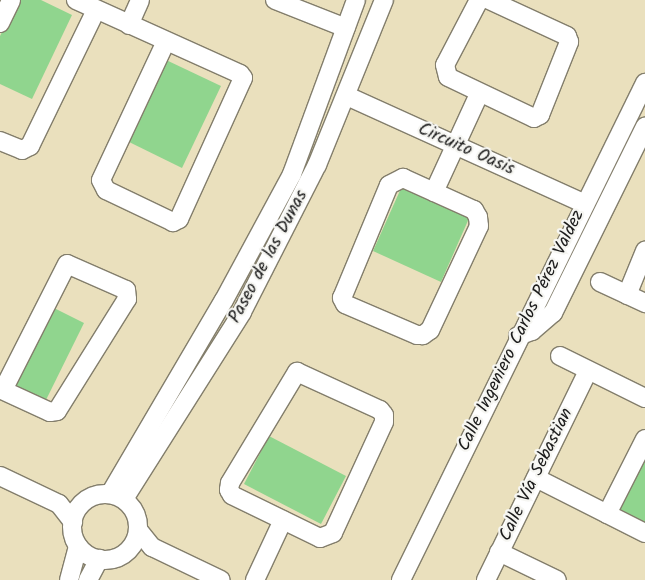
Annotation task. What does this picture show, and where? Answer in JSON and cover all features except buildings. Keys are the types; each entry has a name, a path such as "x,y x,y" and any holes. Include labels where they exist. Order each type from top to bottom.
{"street":[{"path":"0,23 11,0"},
{"path":"76,0 166,41 243,78 179,219 173,222 106,190 101,180 166,41"},
{"path":"129,25 140,0"},
{"path":"275,0 303,7 346,28"},
{"name":"Paseo de las Dunas","path":"117,496 292,174 356,0"},
{"name":"Paseo de las Dunas","path":"117,496 242,312 308,182 346,96 384,0"},
{"path":"479,0 474,5 445,71 448,78 534,118 540,114 569,42 566,36 490,0"},
{"path":"0,141 22,150 30,146 96,10"},
{"name":"Calle Ingeniero Carlos Pérez Valdez","path":"401,580 518,336 645,83"},
{"path":"434,192 479,94"},
{"name":"Circuito Oasis","path":"346,96 585,204"},
{"path":"518,336 532,331 553,313 645,127"},
{"path":"292,174 308,182"},
{"path":"403,178 434,192 474,210 479,226 430,330 417,335 345,304 342,298 389,185 403,178"},
{"path":"627,295 645,251"},
{"path":"71,264 126,290 128,295 53,413 2,390 63,268 71,264"},
{"path":"600,282 645,303"},
{"path":"560,356 645,398"},
{"name":"Calle Vía Sebastian","path":"486,580 588,370"},
{"path":"302,372 380,410 384,422 333,533 320,538 283,520 232,495 229,490 292,375 302,372"},
{"path":"607,514 645,439"},
{"path":"0,476 59,504 73,522 78,546 69,580"},
{"path":"536,478 645,533"},
{"path":"73,522 84,502 91,496 117,496 136,513 138,531 131,548"},
{"path":"59,504 84,502"},
{"path":"255,580 283,520"},
{"path":"138,531 152,547 221,580"},
{"path":"78,546 99,559 116,558 131,548 152,547"},
{"path":"500,552 556,580"},
{"path":"88,580 99,559"}],"green space":[{"path":"17,0 41,0 72,15 32,99 0,84 0,36"},
{"path":"164,59 221,86 182,168 125,140"},
{"path":"402,186 470,216 441,282 373,251"},
{"path":"50,306 84,323 44,404 9,390"},
{"path":"269,436 346,476 321,524 244,484"},
{"path":"645,457 645,524 619,512"}]}
